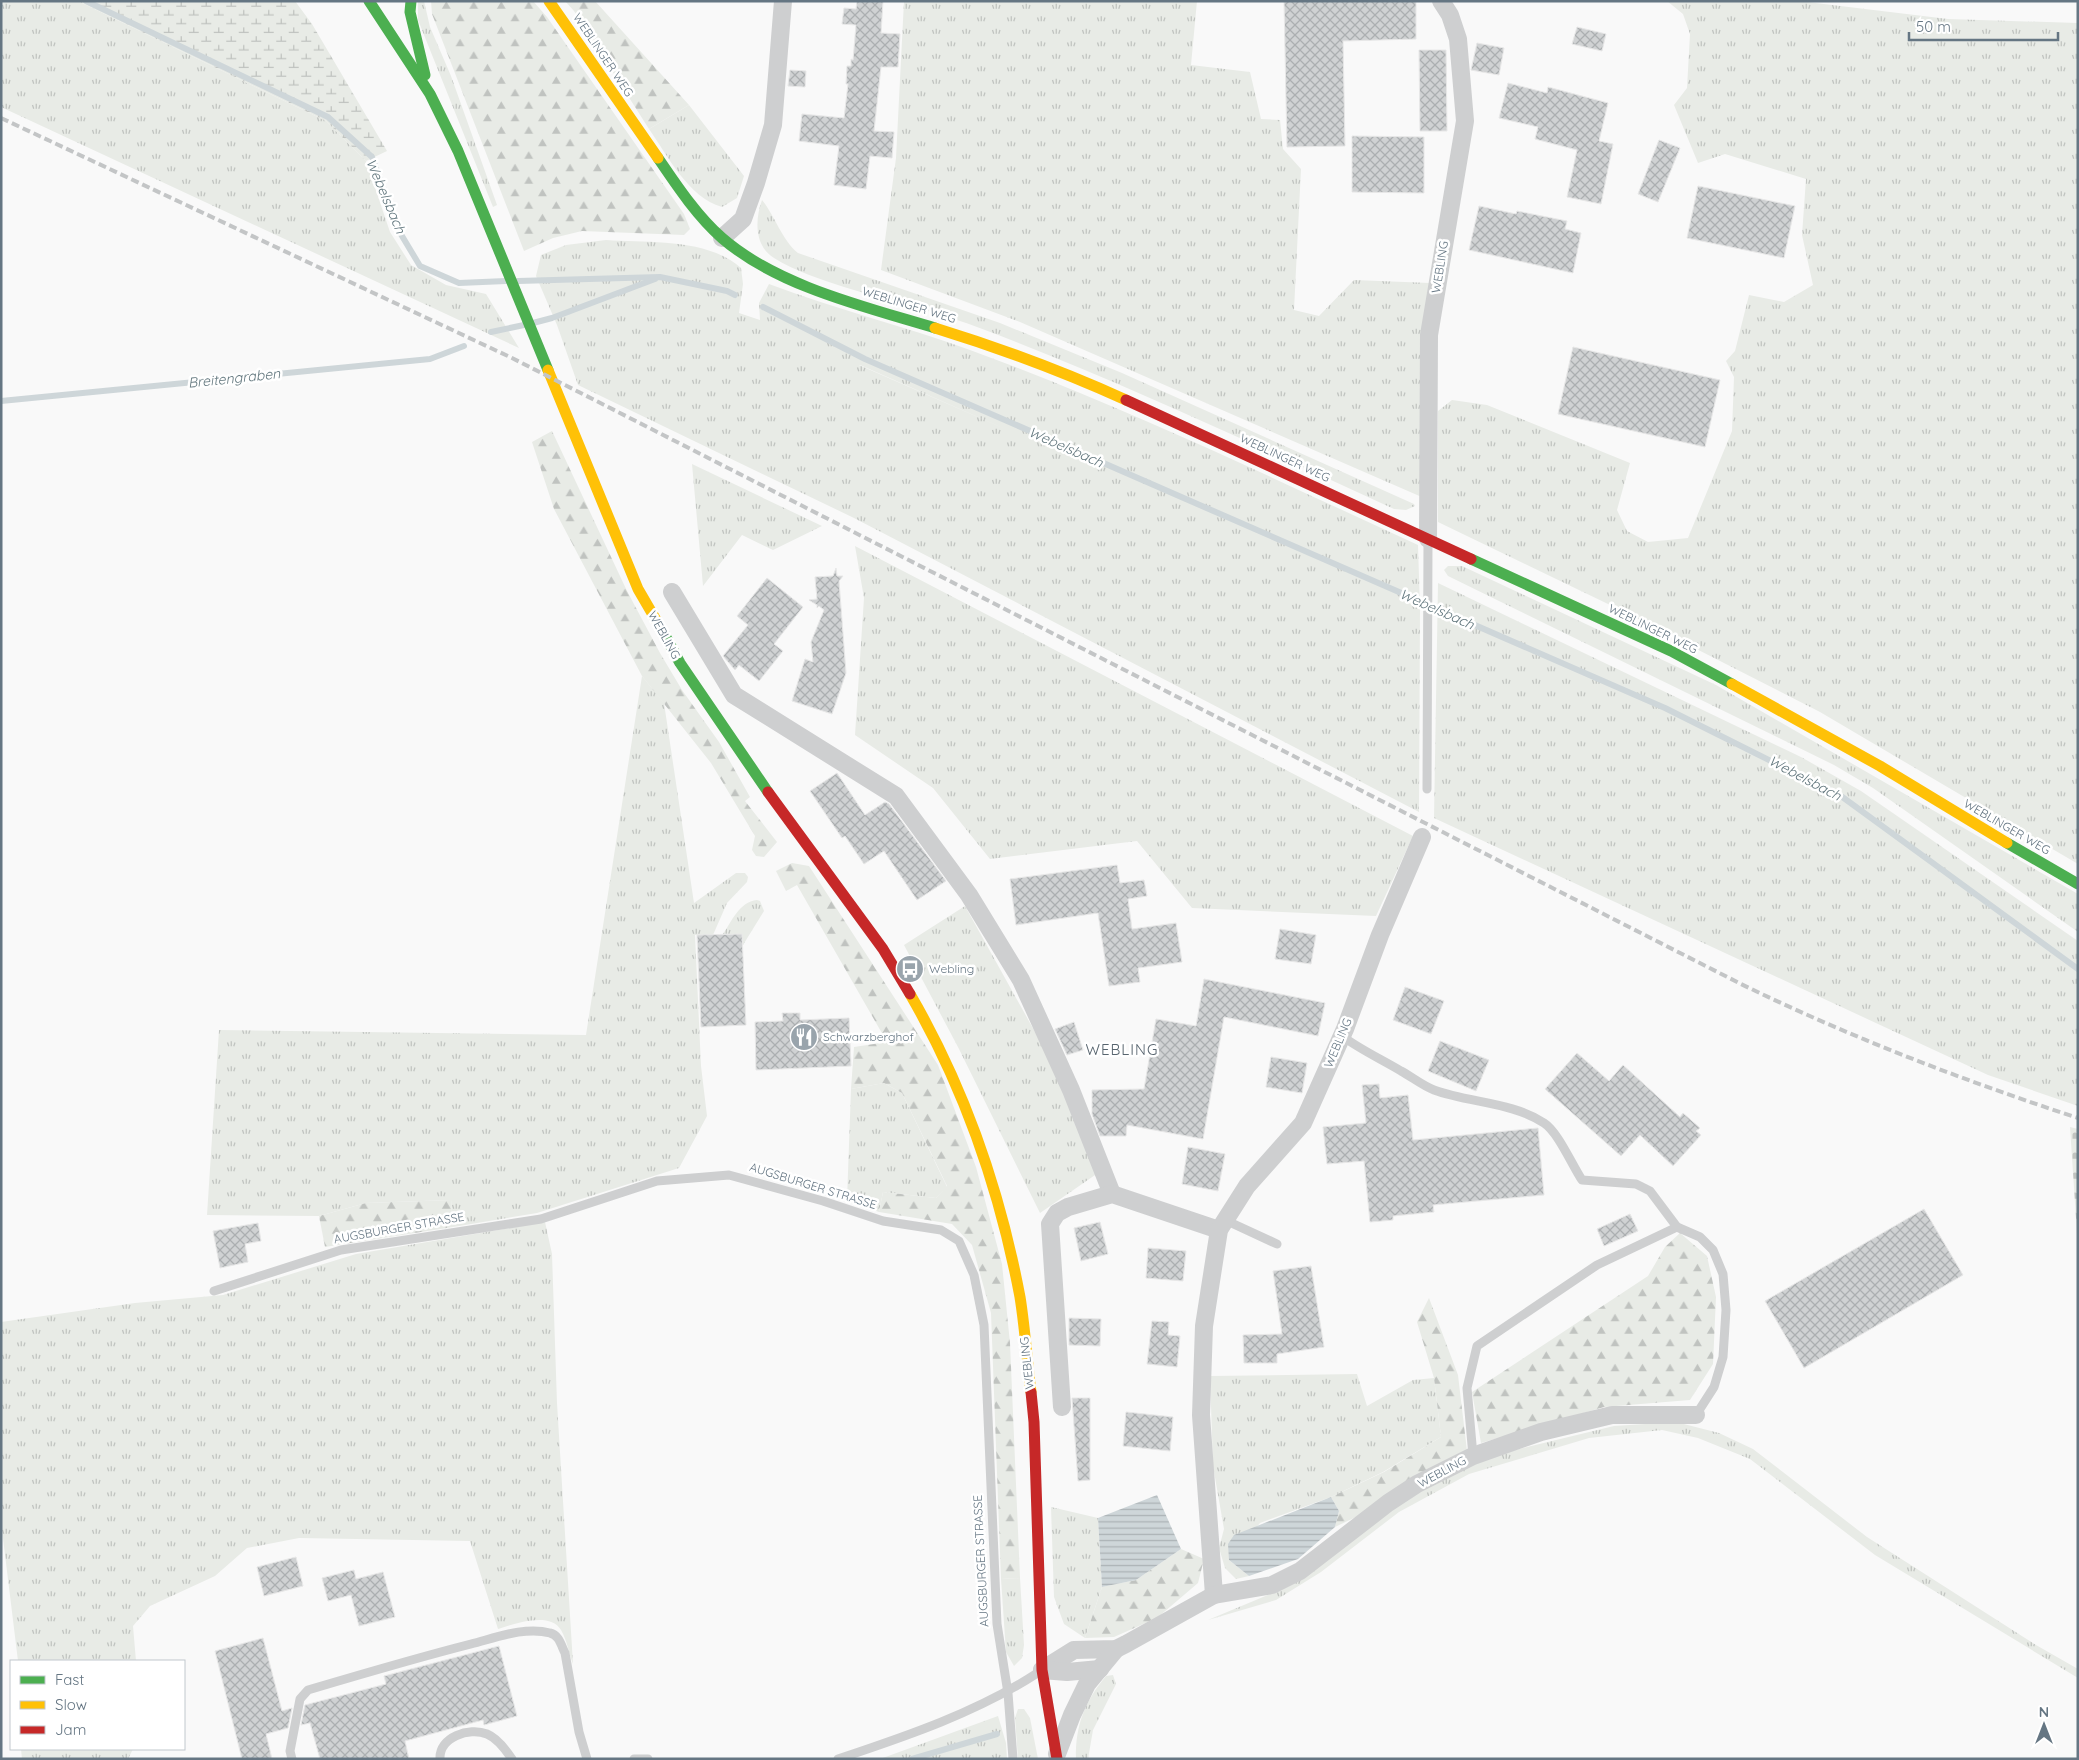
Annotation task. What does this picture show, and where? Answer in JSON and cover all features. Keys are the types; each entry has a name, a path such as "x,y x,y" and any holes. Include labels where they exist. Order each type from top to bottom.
{"main road":[{"path":"369,1 430,94"},
{"path":"411,1 410,12 430,94"},
{"name":"WEBLINGER WEG","path":"549,1 567,24 670,179 722,238 756,262 822,293 978,342 1091,384 1670,651 1880,766 1978,827 2078,884"},
{"name":"WEBLING","path":"430,94 458,151 638,589 685,671 771,797 883,949 950,1069 985,1160 1005,1226 1022,1308 1034,1422 1042,1670"},
{"path":"1042,1670 1057,1758"}],"street":[{"path":"722,238 743,220 773,125 783,1"},
{"name":"WEBLING","path":"1428,539 1429,335 1465,121 1458,39 1450,15 1441,1"},
{"path":"672,592 734,695 896,796 969,895 1021,980 1071,1090 1112,1194"},
{"name":"WEBLING","path":"1214,1595 1201,1415 1204,1326 1222,1225 1246,1186 1303,1122 1342,1036 1380,935 1422,837"},
{"path":"1062,1407 1050,1224 1057,1213 1068,1207 1112,1194 1222,1225"},
{"name":"WEBLING","path":"1057,1758 1072,1715 1087,1684 1116,1649 1214,1595 1272,1585 1300,1571 1388,1503 1417,1484 1473,1456 1541,1432 1612,1415 1696,1415"},
{"name":"WEBLING","path":"1042,1670 1074,1650 1116,1649"},
{"path":"1042,1670 1067,1672 1100,1669"}],"lane":[{"path":"1427,789 1428,539"},
{"path":"1342,1036 1367,1054 1433,1090 1502,1106 1524,1113 1546,1124 1559,1140 1568,1160 1582,1180 1636,1184 1650,1191 1677,1227 1700,1237 1713,1250 1723,1274 1726,1310 1723,1357 1714,1387 1696,1415"},
{"name":"AUGSBURGER STRASSE","path":"214,1290 341,1250 542,1219 657,1181 729,1175 822,1201 884,1221 941,1230 959,1241 974,1275 984,1325 997,1624 1008,1692 1013,1759"},
{"path":"1222,1225 1277,1244"},
{"path":"1473,1456 1468,1388 1477,1346 1597,1265 1677,1227"},
{"path":"292,1759 290,1751 300,1699 308,1690 526,1631 550,1633 557,1636 564,1653 579,1732 587,1759"},
{"path":"838,1759 904,1737 1008,1692 1042,1670"},
{"path":"440,1759 440,1750 445,1743 458,1735 473,1732 487,1734 497,1740 512,1759"},
{"path":"634,1759 648,1759"}],"green space":[{"path":"1,1 78,1 326,121 366,161 390,232 411,265 446,285 486,294 519,348 1,107"},
{"path":"78,1 295,1 312,24 387,151 366,161 326,121"},
{"path":"418,1 424,1 430,27 451,76 497,205 493,207 418,20"},
{"path":"431,1 533,1 547,17 684,214 690,229 684,235 582,231 553,238 524,251 432,14"},
{"path":"565,1 595,1 689,105 649,129 574,11"},
{"path":"904,1 1197,1 1191,65 1250,72 1261,119 1280,120 1283,149 1301,169 1294,310 1319,316 1354,280 1430,283 1424,498 1020,322 881,270 896,158"},
{"path":"1667,1 1799,1 1948,19 2078,23 2078,864 1820,712 1608,604 1438,522 1438,411 1452,400 1487,405 1630,463 1617,510 1627,531 1648,542 1688,538 1732,431 1734,377 1726,361 1735,351 1749,295 1784,302 1813,285 1802,235 1806,179 1725,154 1698,163 1674,105 1687,88 1690,34 1683,14"},
{"path":"689,105 744,176 737,198 722,207 710,202 689,185 671,163 649,129"},
{"path":"762,200 787,241 798,253 1000,323 1122,373 1415,506 1406,510 1394,509 1140,394 985,330 932,312 844,287 790,267 767,253 763,247 757,224"},
{"path":"606,240 641,241 677,244 712,251 727,258 741,268 743,284 739,313 760,320 759,303 769,284 945,341 1140,418 1418,545 1420,609 1419,812 854,518 578,385 557,325 536,276 541,255 566,245","holes":["859,365 860,365 1012,432"]},
{"path":"552,431 627,591 660,653 682,690 719,742 750,797 745,801 777,842 764,857 756,856 752,850 755,836 711,763 642,676 554,509 532,442"},
{"path":"692,464 822,526 773,550 742,535 703,586"},
{"path":"855,546 1413,836 1376,916 1192,908 1137,841 990,859 933,788 855,735 864,598"},
{"path":"1448,566 1462,566 1716,685 2078,894 2078,932 1873,788 1834,765 1448,576 1444,570"},
{"path":"1438,583 1801,757 1861,791 2078,941 2078,1106 1988,1075 1434,818"},
{"path":"642,676 664,703 694,903 736,873 745,873 748,877 747,882 727,903 713,935 695,935 701,1066 707,1116 679,1168 537,1213 453,1227 451,1200 366,1203 319,1216 207,1215 219,1030 586,1035"},
{"path":"792,863 809,866 938,1065 976,1167 1002,1264 1010,1343 1020,1578 1001,1579 991,1313 972,1245 952,1224 879,1212 883,1192 936,1198 947,1186 902,1093 884,1083 851,1089 854,1047 887,1042 797,885 786,891 776,871"},
{"path":"757,900 760,901 764,911 743,945 742,934 723,934 745,904"},
{"path":"965,906 1045,1050 1098,1173 1040,1213 959,1049 904,945"},
{"path":"884,1083 902,1093 947,1187 936,1198 883,1192 879,1212 847,1200 851,1089"},
{"path":"2070,1127 2078,1129 2078,1248"},
{"path":"451,1200 453,1227 325,1247 319,1216 366,1203"},
{"path":"545,1222 552,1254 557,1403 573,1664 563,1634 556,1624 549,1621 531,1620 498,1629 470,1541 299,1538 247,1548 215,1576 150,1606 133,1626 136,1660 18,1660 1,1522 1,1322 135,1303 223,1295 356,1254"},
{"path":"1680,1233 1707,1256 1716,1297 1713,1364 1690,1400 1604,1407 1481,1443 1472,1392 1648,1276 1665,1247"},
{"path":"1429,1298 1458,1375 1467,1451 1356,1517 1335,1527 1339,1511 1331,1497 1384,1472 1441,1437 1434,1378 1417,1322"},
{"path":"1357,1374 1367,1406 1413,1380 1434,1378 1441,1437 1383,1472 1331,1497 1260,1523 1229,1560 1249,1576 1236,1579 1225,1568 1219,1548 1224,1529 1213,1466 1210,1376"},
{"path":"1676,1422 1719,1433 1753,1449 1867,1537 2036,1645 2078,1669 2078,1678 1875,1555 1750,1459 1698,1438 1662,1430 1589,1438 1469,1474 1399,1512 1321,1572 1276,1600 1208,1620 1289,1586 1376,1520 1432,1481 1490,1456 1614,1426"},
{"path":"1051,1507 1098,1518 1102,1587 1085,1638 1064,1624 1054,1597"},
{"path":"1181,1549 1204,1559 1198,1583 1157,1618 1114,1637 1085,1638 1102,1587 1136,1580"},
{"path":"1020,1578 1024,1645 1022,1658 1014,1666 1006,1652 1001,1579"},
{"path":"1113,1675 1116,1684 1093,1730 1088,1759 1076,1759 1077,1736 1083,1714 1099,1685 1106,1676"},
{"path":"1018,1709 1024,1709 1030,1718 1038,1759 1018,1759 1015,1718"},
{"path":"998,1716 1006,1743 1007,1759 880,1759"},
{"path":"21,1750 132,1750 128,1759 22,1759"}],"shaded area":[{"path":"1157,1495 1181,1549 1136,1580 1102,1587 1098,1518"},
{"path":"1331,1497 1339,1511 1335,1527 1298,1559 1249,1576 1229,1560 1228,1544 1234,1535"}],"building":[{"path":"857,1 883,1 881,33 900,34 898,67 881,67 874,131 894,132 892,158 870,156 866,189 834,185 839,146 799,141 802,114 844,118 848,84 846,84 847,66 851,66 851,59 853,60 856,25 842,24 844,8 856,9"},
{"path":"1284,1 1416,1 1416,39 1343,41 1345,146 1287,147"},
{"path":"1577,27 1606,34 1602,51 1572,44"},
{"path":"1477,43 1504,48 1499,75 1471,70"},
{"path":"1419,50 1446,50 1447,131 1420,131"},
{"path":"790,70 806,71 805,87 788,86"},
{"path":"1508,83 1547,93 1548,87 1608,103 1599,141 1613,144 1601,204 1567,197 1577,150 1535,139 1538,127 1499,118"},
{"path":"1352,136 1424,137 1424,193 1352,192"},
{"path":"1659,140 1680,148 1658,202 1638,194"},
{"path":"1698,186 1795,206 1784,258 1687,238"},
{"path":"1479,206 1516,214 1517,211 1567,221 1565,229 1581,233 1573,273 1469,250"},
{"path":"1573,347 1720,380 1705,447 1558,414"},
{"path":"836,568 837,576 843,576 839,581 846,673 832,714 792,701 805,659 813,662 811,642 824,610 819,606 817,608 817,605 809,600 817,599 815,577 833,576"},
{"path":"767,578 803,607 774,644 783,651 759,681 739,665 735,670 723,656 748,625 737,616"},
{"path":"837,773 865,815 885,802 889,804 946,881 917,900 884,851 864,864 845,836 842,838 810,791"},
{"path":"1117,865 1120,883 1144,880 1147,896 1128,899 1132,929 1176,923 1182,962 1138,968 1140,982 1109,986 1098,913 1016,925 1010,879"},
{"path":"1280,929 1316,935 1311,964 1275,959"},
{"path":"742,934 746,1025 701,1027 697,935"},
{"path":"1204,979 1325,1003 1318,1036 1224,1017 1203,1139 1127,1125 1126,1136 1100,1136 1092,1114 1092,1090 1144,1089 1156,1019 1196,1026"},
{"path":"1405,987 1444,1001 1431,1034 1393,1020"},
{"path":"782,1013 800,1013 800,1020 849,1018 851,1066 756,1070 755,1022 783,1021"},
{"path":"1074,1022 1083,1050 1067,1055 1055,1029"},
{"path":"1440,1041 1489,1060 1476,1091 1428,1071"},
{"path":"1577,1053 1609,1081 1623,1065 1680,1117 1683,1113 1700,1128 1696,1131 1701,1135 1673,1166 1640,1135 1621,1156 1545,1089"},
{"path":"1271,1057 1307,1063 1302,1093 1266,1087"},
{"path":"1379,1084 1380,1098 1408,1095 1413,1140 1538,1128 1544,1195 1433,1205 1434,1212 1393,1216 1393,1220 1370,1222 1364,1161 1327,1164 1323,1127 1366,1123 1362,1085"},
{"path":"1188,1147 1225,1154 1218,1191 1182,1184"},
{"path":"1924,1209 1963,1275 1804,1368 1765,1301"},
{"path":"1630,1214 1638,1231 1604,1246 1597,1229"},
{"path":"1100,1222 1108,1254 1081,1261 1074,1228"},
{"path":"258,1223 261,1241 245,1244 248,1262 220,1268 213,1231"},
{"path":"1148,1248 1186,1251 1183,1281 1146,1278"},
{"path":"1311,1266 1324,1347 1277,1354 1277,1363 1244,1363 1243,1335 1282,1334 1273,1271"},
{"path":"1069,1318 1101,1319 1100,1346 1069,1345"},
{"path":"1152,1321 1169,1322 1168,1335 1180,1336 1177,1367 1147,1364"},
{"path":"1072,1398 1090,1398 1090,1480 1078,1481"},
{"path":"1126,1412 1173,1417 1170,1451 1123,1446"},
{"path":"296,1557 303,1586 264,1596 257,1567"},
{"path":"354,1570 356,1579 383,1572 395,1617 359,1626 351,1595 328,1601 322,1578"},
{"path":"263,1638 282,1711 292,1708 288,1728 266,1734 272,1759 242,1759 215,1651"},
{"path":"499,1646 517,1716 484,1725 483,1720 405,1741 409,1759 320,1759 310,1723 301,1725 305,1705 386,1684 384,1676"}],"waterway":[{"name":"Webelsbach","path":"86,1 328,117 372,157 399,231 420,266 459,283 506,281"},
{"name":"Webelsbach","path":"518,281 660,277 727,291 735,295"},
{"name":"Breitengraben","path":"533,323 552,318 655,279"},
{"name":"Webelsbach","path":"763,307 865,359 1665,708 1841,796 2078,969"},
{"name":"Breitengraben","path":"491,332 524,325"},
{"name":"Breitengraben","path":"1,401 430,359 464,346"},
{"path":"912,1759 997,1734"}],"railway":[{"path":"1,118 512,358 1741,984 1823,1022 1907,1057 2078,1118"}],"traffic: fast":[{"path":"369,1 430,94 458,151 548,370"},
{"path":"411,1 410,12 425,75"},
{"path":"658,158 704,220 722,238 744,255 795,282 823,293 935,328"},
{"path":"1471,559 1671,651 1732,684"},
{"path":"663,632 680,663 768,792"},
{"path":"2007,843 2078,884"}],"traffic: slow":[{"path":"549,1 658,158"},
{"path":"935,328 1032,361 1126,400"},
{"path":"548,370 638,589 663,632"},
{"path":"1732,684 1880,766 2007,843"},
{"path":"910,994 947,1066 978,1141 991,1179 1012,1257 1020,1297 1031,1392"}],"traffic: jam":[{"path":"1126,400 1471,559"},
{"path":"768,792 883,949 910,994"},
{"path":"1031,1392 1034,1422 1042,1670 1057,1759"}],"place":[{"name":"Webling","path":"910,969"},
{"name":"Schwarzberghof","path":"804,1037"}],"district":[{"name":"WEBLING","path":"1122,1050"}]}
